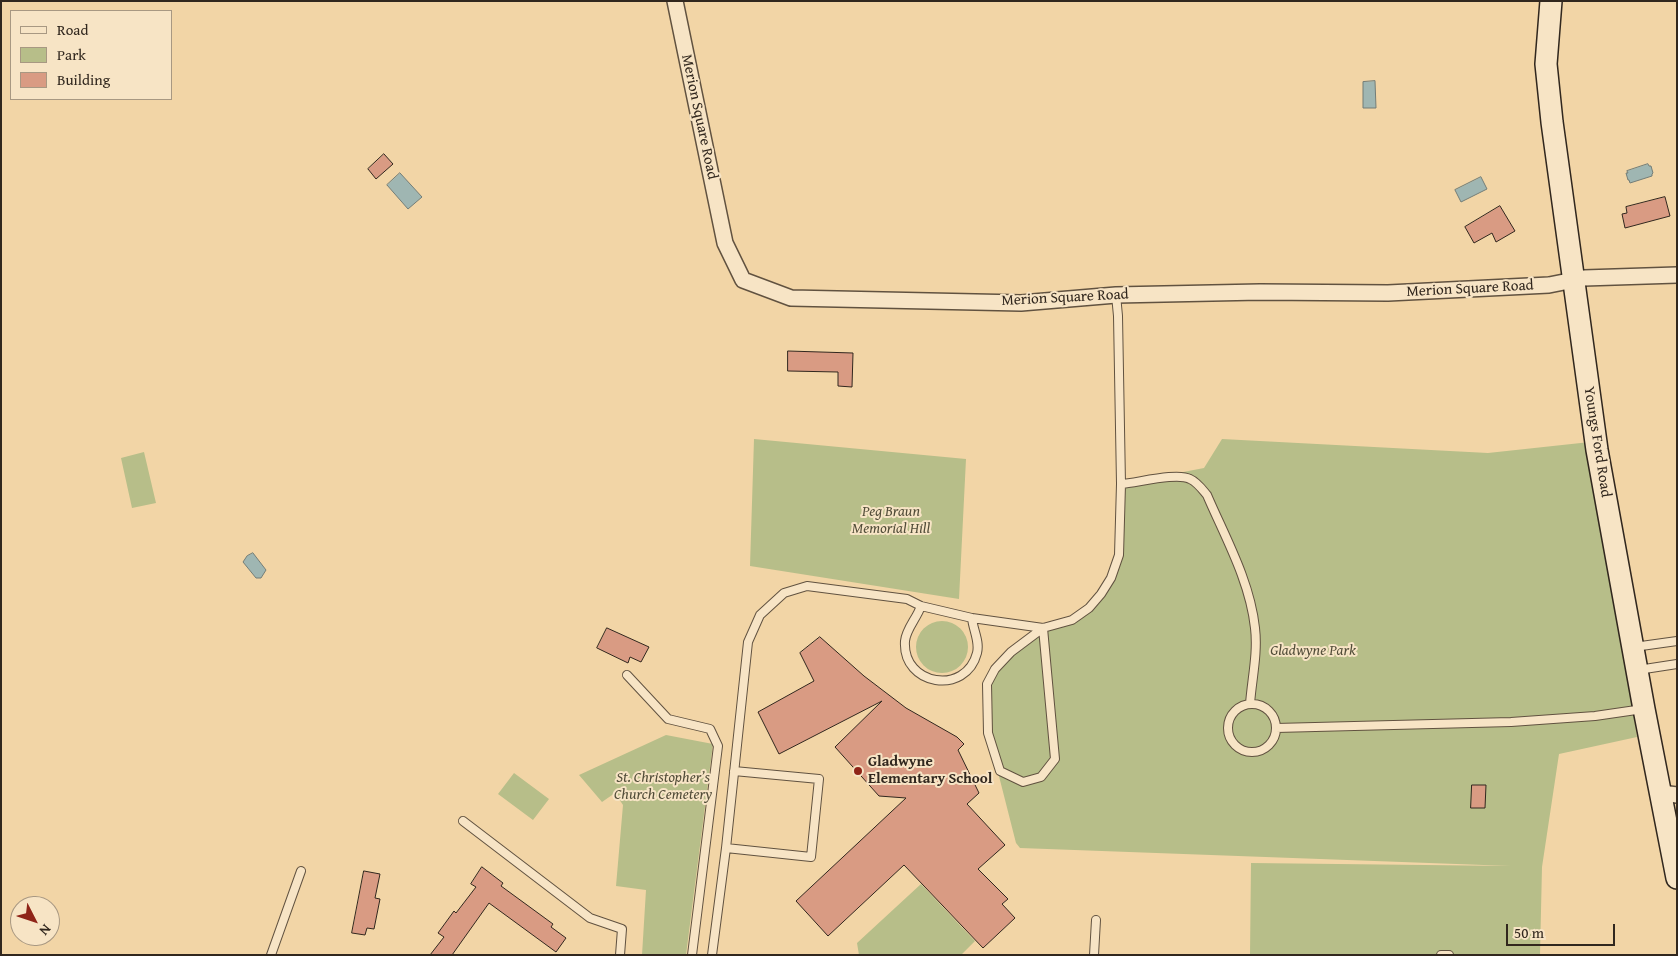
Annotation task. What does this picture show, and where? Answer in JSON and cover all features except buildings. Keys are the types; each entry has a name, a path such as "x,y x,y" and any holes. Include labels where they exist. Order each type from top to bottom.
{"street":[{"name":"Merion Square Road","path":"675,1 725,243 743,280 791,298 1021,303 1116,295 1260,292 1388,293 1549,285 1584,278 1677,275"},
{"name":"Youngs Ford Road","path":"1551,1 1546,64 1552,122 1597,450 1644,709 1669,794 1677,878"}],"lane":[{"path":"1043,628 1055,759 1041,777 1023,782 1000,771 988,733 987,684 995,669 1011,652 1043,628 1072,620 1084,612 1101,594 1111,578 1119,555 1121,484 1116,295"},
{"path":"1121,484 1179,475 1190,478 1207,495 1238,569 1251,607 1256,645 1250,704"},
{"path":"712,955 726,848 748,642 760,615 784,593 807,586 907,599 921,606 972,618 1043,628"},
{"path":"921,606 905,640 906,653 911,664 919,673 930,679 942,681 954,679 965,672 973,663 977,651 977,639 972,618"},
{"path":"1633,648 1677,641"},
{"path":"1638,670 1677,664"},
{"path":"626,675 668,719 710,729 718,746 692,955"},
{"path":"1250,704 1265,708 1271,713 1276,728 1269,746 1257,752 1244,752 1233,744 1228,732 1229,718 1238,708 1250,704"},
{"path":"1276,728 1511,722 1595,716 1644,709"},
{"path":"726,848 811,857 819,779 734,771"},
{"path":"463,821 590,918 622,929 620,955"},
{"path":"271,955 301,871"},
{"path":"1094,955 1096,920"},
{"path":"1441,955 1449,955"}],"green space":[{"name":"Peg Braun Memorial Hill","path":"754,439 966,459 959,599 750,566"},
{"name":"Gladwyne Park","path":"1222,439 1488,453 1590,442 1637,737 1559,754 1542,867 1540,955 1250,955 1251,863 1511,866 1020,848 1016,843 988,733 987,684 995,669 1043,628 1072,620 1101,594 1119,555 1121,484 1204,468"},
{"path":"144,452 156,503 132,508 121,458"},
{"path":"942,621 952,623 960,629 966,637 968,647 966,657 960,665 952,671 942,673 932,671 924,665 918,657 916,647 918,637 924,629 932,623"},
{"name":"St. Christopher’s Church Cemetery","path":"666,735 713,744 686,955 642,955 646,890 616,886 623,805 615,793 602,802 579,775"},
{"path":"514,773 549,799 533,820 498,794"},
{"path":"921,884 975,941 961,955 859,955 857,943"}],"water":[{"path":"1375,81 1376,108 1363,108 1363,82"},
{"path":"1648,164 1651,166 1652,176 1630,183 1627,171"},
{"path":"400,173 422,197 408,209 387,185"},
{"path":"1481,177 1487,189 1461,202 1455,190"},
{"path":"253,553 266,570 261,578 256,578 243,562 247,556"}],"place":[{"name":"Gladwyne Elementary School","path":"858,771"}]}
